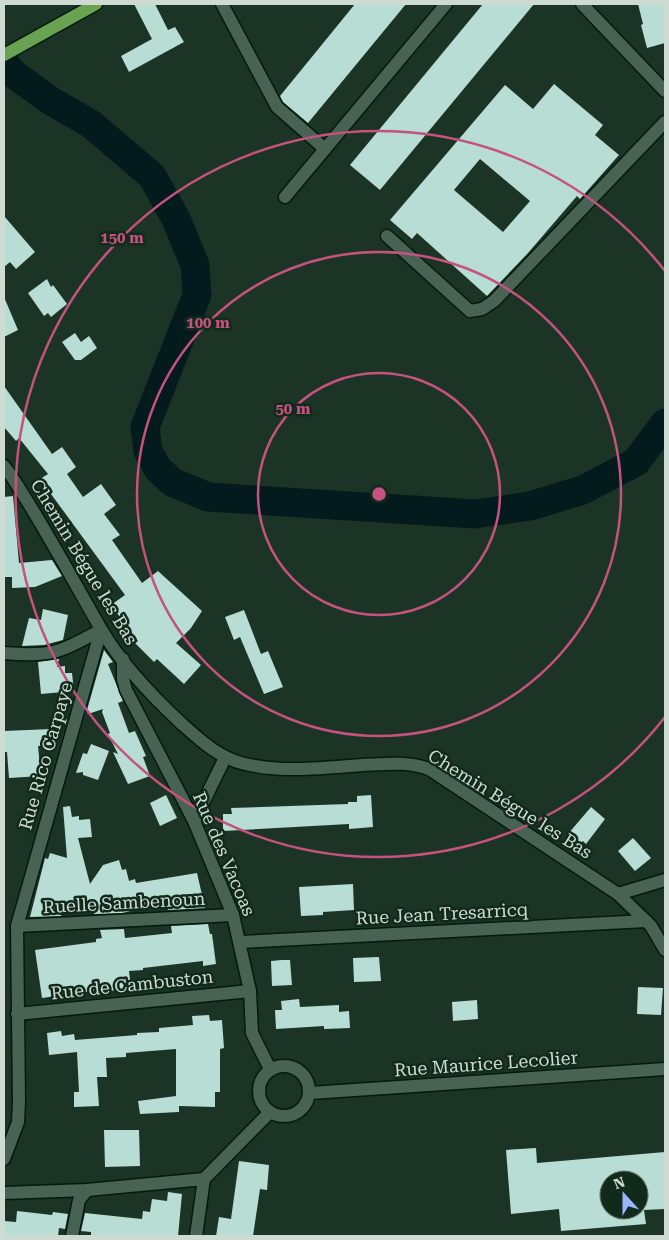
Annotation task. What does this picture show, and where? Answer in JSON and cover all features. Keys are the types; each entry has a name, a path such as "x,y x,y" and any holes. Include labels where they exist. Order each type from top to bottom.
{"main road":[{"path":"4,55 96,4"}],"street":[{"path":"222,4 277,108 325,149"},
{"path":"285,197 446,4"},
{"path":"582,4 665,91"},
{"path":"387,236 470,311 482,309 494,301 665,122"},
{"name":"Chemin Bégue les Bas","path":"4,466 44,528 101,630 123,660 166,710 196,737 225,758 246,764 306,769 414,764 429,769 618,894 646,921 665,950"},
{"path":"4,653 49,655 61,652 101,630"},
{"name":"Rue Rico Carpaye","path":"4,1159 18,1122 16,926 101,630"},
{"name":"Rue des Vacoas","path":"123,660 122,669 126,690 194,821 233,914 250,990 252,1033 270,1069"},
{"path":"194,821 225,758"},
{"path":"618,894 665,880"},
{"name":"Ruelle Sambenoun","path":"16,926 233,914"},
{"name":"Rue Jean Tresarricq","path":"240,942 646,921"},
{"name":"Rue de Cambuston","path":"17,1014 250,990"},
{"path":"286,1066 296,1069 303,1074 308,1083 310,1093 307,1103 300,1111 290,1116 280,1116 270,1112 263,1106 259,1088 262,1079 270,1069 286,1066"},
{"name":"Rue Maurice Lecolier","path":"310,1093 665,1069"},
{"path":"196,1236 204,1180 270,1112"},
{"path":"4,1193 87,1190 204,1180"},
{"path":"72,1236 79,1200 87,1190"}],"building":[{"path":"134,4 155,4 168,30 175,27 184,42 129,72 121,56 152,39"},
{"path":"355,4 406,4 308,123 283,102 280,96"},
{"path":"483,4 534,4 380,190 350,165"},
{"path":"638,4 665,4 665,43 647,48"},
{"path":"554,84 603,125 595,135 619,155 580,199 577,196 528,253 487,296 417,233 412,239 390,220 505,85 533,109","holes":["480,159 530,201 503,232 454,190"]},
{"path":"4,216 35,252 16,269 10,262 4,267"},
{"path":"47,279 51,287 53,285 67,304 51,317 48,313 44,316 28,293"},
{"path":"4,297 18,330 4,337"},
{"path":"75,333 81,342 89,336 97,348 81,360 75,360 62,342"},
{"path":"4,386 52,454 62,447 76,467 67,474 83,497 101,484 116,505 104,514 120,535 112,540 142,583 158,571 202,611 191,628 176,643 201,665 184,684 157,659 154,662 135,643 138,641 111,605 125,595 40,479 48,474 19,438 16,441 4,427"},
{"path":"13,496 19,563 52,560 62,576 35,587 12,588 12,577 4,577 4,497"},
{"path":"43,609 68,615 63,640 44,645 22,646 29,618 41,620"},
{"path":"244,610 261,654 268,651 283,687 264,694 240,637 234,640 225,617"},
{"path":"104,650 113,662 108,664 123,701 118,703 129,733 135,731 146,756 143,757 150,776 128,784 113,752 118,754 108,734 110,733 102,712 103,709 88,714 87,710"},
{"path":"59,659 57,667 65,666 65,673 72,673 74,691 41,694 38,662"},
{"path":"51,729 52,745 38,746 41,776 9,778 7,752 4,752 4,731"},
{"path":"91,744 109,751 98,780 83,775 83,772 76,773 83,753 87,754"},
{"path":"166,795 177,818 160,826 150,803"},
{"path":"371,795 373,827 349,829 349,824 223,831 223,814 232,814 231,808 348,804 348,802 357,802 357,796"},
{"path":"70,806 72,817 79,816 79,820 90,819 92,837 78,838 90,884 103,865 119,860 122,870 126,869 129,881 135,879 136,883 197,873 205,908 168,910 166,903 122,913 94,914 91,904 62,910 61,916 30,917 45,858 48,859 50,853 67,858 63,807"},
{"path":"591,807 605,819 586,844 583,841 580,844 568,834"},
{"path":"633,838 651,858 635,871 618,851"},
{"path":"353,884 354,910 301,916 299,887"},
{"path":"208,924 210,934 212,934 216,964 203,966 203,961 143,968 143,970 129,971 131,988 42,998 35,950 96,942 96,939 102,938 100,930 124,929 125,938 172,933 171,926"},
{"path":"379,957 381,981 354,982 353,958"},
{"path":"290,960 292,985 272,986 271,961"},
{"path":"638,987 663,988 661,1015 637,1014"},
{"path":"299,999 300,1007 339,1005 339,1012 349,1011 350,1028 324,1029 324,1026 276,1029 275,1010 282,1010 281,1001"},
{"path":"477,1000 478,1019 453,1021 452,1002"},
{"path":"209,1015 210,1021 222,1020 224,1048 220,1049 220,1092 215,1092 215,1107 179,1106 179,1112 140,1114 138,1101 176,1096 176,1049 126,1053 126,1057 106,1058 107,1077 97,1077 99,1106 74,1107 74,1092 79,1092 77,1052 49,1055 47,1033 61,1031 62,1036 74,1034 75,1040 137,1035 137,1033 159,1032 159,1028 193,1025 192,1016"},
{"path":"104,1130 139,1130 140,1166 105,1167"},
{"path":"536,1148 537,1163 665,1152 665,1209 649,1210 649,1170 599,1170 599,1220 645,1220 646,1224 561,1231 559,1209 511,1214 506,1150"},
{"path":"239,1161 269,1165 267,1190 260,1189 253,1236 216,1236 219,1217 231,1219"},
{"path":"168,1192 182,1194 178,1236 91,1236 91,1232 81,1231 85,1213 142,1219 143,1211 150,1212 152,1199 167,1201"},
{"path":"17,1211 52,1215 53,1212 68,1214 65,1229 59,1228 58,1236 4,1236 4,1221 16,1222"}],"waterway":[{"path":"4,63 15,75 51,101 91,124 152,176 176,219 195,265 197,295 145,427 148,451 158,469 172,482 208,497 475,514 530,506 583,490 636,462 665,423"}]}
